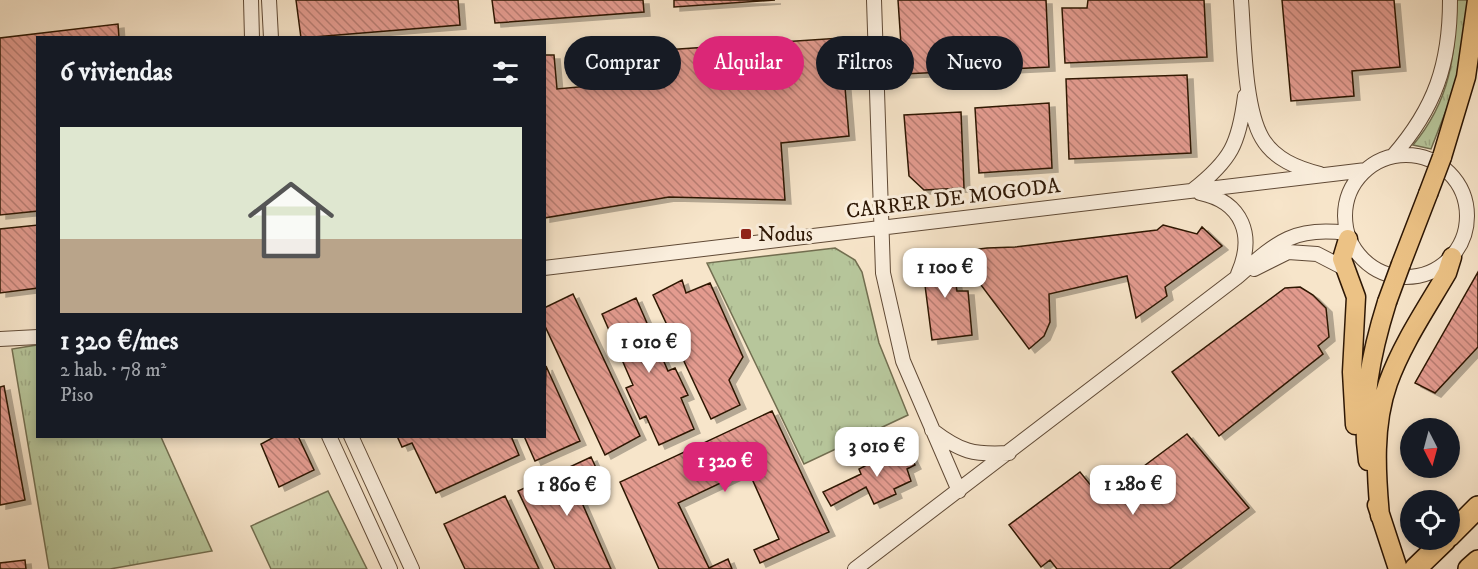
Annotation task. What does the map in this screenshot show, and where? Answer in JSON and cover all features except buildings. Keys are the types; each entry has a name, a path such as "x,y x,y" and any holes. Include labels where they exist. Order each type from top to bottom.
{"highway":[{"path":"1460,525 1478,507"},
{"path":"1415,569 1435,550"},
{"path":"1469,569 1478,561"}],"main road":[{"path":"1370,472 1365,431 1367,387 1373,350 1387,302 1442,157 1466,77 1477,0"},
{"path":"1347,236 1342,259 1356,297 1352,372 1356,427 1370,472 1380,516 1398,569"},
{"path":"1380,516 1377,444 1383,401 1396,362 1447,273 1452,257"}],"street":[{"path":"251,0 252,36"},
{"path":"269,0 271,36"},
{"path":"874,0 883,273 903,361 959,491"},
{"path":"1241,0 1252,109 1262,138 1278,156 1297,168 1328,176"},
{"path":"1450,0 1450,34 1441,75 1417,129 1393,156 1366,170 1353,184 1344,211 1347,236 1365,262 1376,270 1396,277 1425,275 1452,257 1478,204"},
{"path":"1191,192 1219,170 1238,139 1248,76"},
{"path":"1393,156 1407,155 1429,160 1447,171 1460,187 1467,211 1465,233"},
{"name":"CARRER DE MOGODA","path":"546,267 1366,170"},
{"path":"1191,192 1211,196 1230,206 1240,220 1247,240 1245,257 1236,278"},
{"path":"855,569 1236,278 1271,248 1301,232 1318,230 1347,236"},
{"path":"1236,278 1288,252 1317,254 1346,269"},
{"path":"0,339 36,337"},
{"path":"931,429 954,448 975,453 1008,453"},
{"path":"330,438 390,569"},
{"path":"352,438 412,569"}],"green space":[{"path":"1456,0 1469,0 1456,85 1431,149 1413,145 1435,112 1443,94 1452,58"},
{"path":"835,248 855,260 862,272 879,343 908,415 804,464 707,263"},
{"path":"36,345 36,438 161,438 212,551 110,569 49,569 12,349"},
{"path":"328,491 367,569 271,569 251,526"}],"place":[{"name":"Nodus","path":"746,234"}]}
